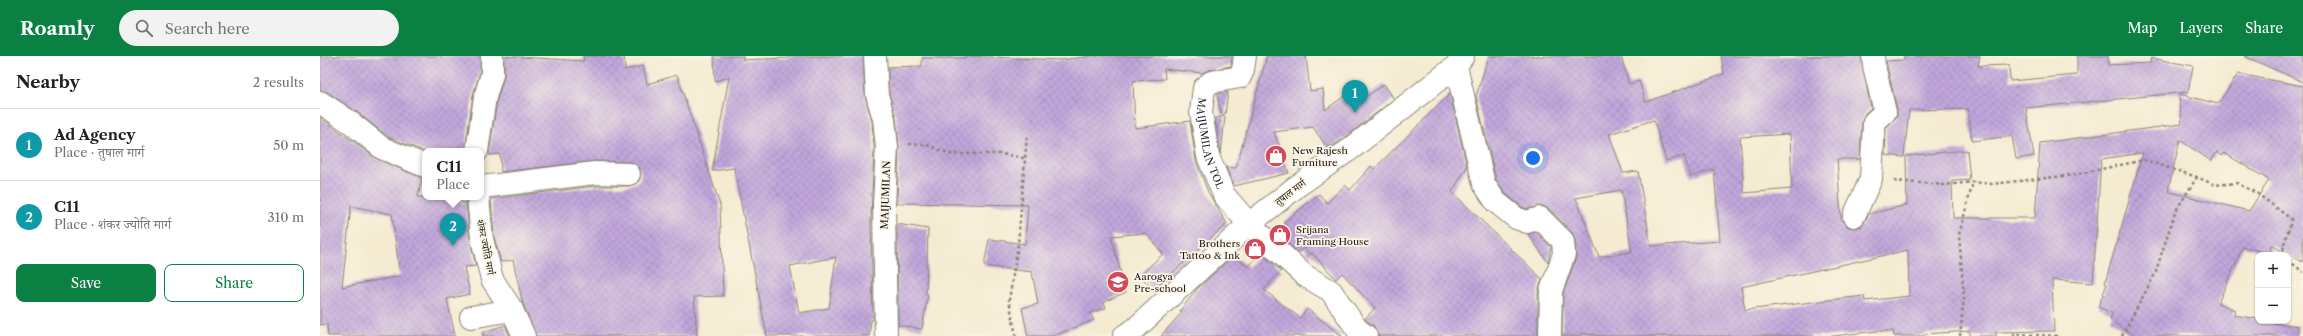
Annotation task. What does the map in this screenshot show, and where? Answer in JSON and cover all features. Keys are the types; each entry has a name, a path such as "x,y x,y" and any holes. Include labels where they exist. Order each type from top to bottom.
{"street":[{"path":"477,148 485,97 492,74 492,56"},
{"name":"MAIJUMILAN","path":"875,56 877,95 884,119 887,148 884,204 886,336"},
{"name":"MAIJUMILAN TOL","path":"1245,56 1243,70 1240,77 1211,82 1204,88 1201,112 1208,156 1224,195 1249,224"},
{"path":"1854,216 1871,179 1874,122 1885,112 1874,66 1874,56"},
{"path":"1459,61 1484,184 1496,202 1516,218 1527,222 1540,218 1563,241 1564,254 1551,291 1550,332"},
{"name":"तुषाल मार्ग","path":"1124,336 1135,329 1249,224 1296,187 1352,148 1459,61"},
{"path":"320,102 350,122 382,148 422,165"},
{"path":"484,187 595,173 629,174"},
{"name":"शंकर ज्योति मार्ग","path":"478,200 482,239 492,279 512,310 524,336"},
{"path":"1249,224 1304,275 1330,291 1357,330 1366,336"},
{"path":"471,317 512,310"}],"path":[{"path":"1016,336 1010,300 1018,245 1027,134"},
{"path":"887,148 919,144 927,145 950,154 1002,154 1024,158"},
{"path":"1871,179 1945,185 1973,182 1992,184 2052,178 2144,160 2197,177 2215,185 2237,183 2258,194 2291,219 2290,230 2283,244 2284,252"},
{"path":"2122,336 2155,274 2175,212 2197,177"},
{"path":"1960,336 1964,297 1959,235 1973,182"},
{"path":"2291,262 2303,272"},
{"path":"2014,336 2014,334 2058,336"}],"building":[{"path":"320,56 480,56 480,72 473,95 465,148 422,148 422,151 388,137 357,112 327,92 320,90"},
{"path":"504,56 584,61 583,56 624,56 625,70 643,66 647,84 677,75 720,205 723,296 694,297 697,336 536,336 523,304 513,260 501,262 494,237 491,199 596,186 629,186 639,181 641,174 640,168 630,162 595,161 501,172 500,154 489,155 497,100 504,77"},
{"path":"714,56 743,56 743,60 789,58 788,56 863,56 865,96 872,121 874,147 871,220 873,320 871,320 869,336 767,336 734,168 712,171 729,77 715,81","holes":["836,257 829,308 799,313 790,266"]},
{"path":"966,56 1060,60 1093,56 1232,56 1231,66 1209,70 1202,73 1164,69 1165,79 1133,81 1135,128 1190,121 1196,161 1208,192 1227,224 1153,290 1140,275 1163,254 1146,233 1111,236 1126,292 1104,302 1106,308 1090,313 1094,320 1053,336 1028,336 1022,308 1038,304 1032,272 984,266 989,239 1025,244 1028,205 897,203 899,146 896,118 889,93 888,67 922,66 922,58 966,58"},
{"path":"1267,56 1306,56 1310,91 1323,89 1325,110 1346,95 1353,106 1384,84 1394,99 1347,136 1333,146 1329,146 1328,149 1313,127 1274,132 1289,173 1234,186 1226,167 1236,168"},
{"path":"1489,56 1621,56 1629,84 1639,81 1646,102 1724,74 1721,56 1861,56 1871,108 1865,113 1862,121 1860,159 1837,159 1841,220 1848,227 1855,228 1862,226 1869,214 1907,205 1906,156 1967,150 1970,180 1952,181 1953,218 2035,218 2040,143 2182,124 2179,94 2218,104 2238,74 2303,86 2303,262 2291,256 2291,252 2284,252 2271,245 2270,252 2243,247 2218,303 2235,310 2234,315 2255,318 2255,324 2282,324 2298,326 2297,336 2133,336 2110,320 2112,313 2098,307 2107,284 2105,283 2143,153 2101,159 2093,283 2052,280 2054,331 1996,332 1996,336 1970,336 1970,331 1924,334 1924,336 1894,336 1893,331 1877,331 1833,336 1601,336 1581,333 1580,336 1562,336 1563,293 1576,258 1575,240 1572,232 1549,209 1543,206 1527,209 1522,207 1505,193 1496,179 1476,96","holes":["1654,120 1666,161 1684,156 1691,177 1714,169 1720,241 1651,246 1638,171 1623,173 1609,134","1790,134 1792,189 1744,193 1740,137","2180,140 2211,161 2217,152 2222,156 2224,153 2269,180 2249,211 2170,192 2168,190","1621,190 1632,252 1599,257 1576,198","1908,250 1909,296 1865,301 1864,296 1745,310 1741,287"]},
{"path":"1904,56 1980,56 1978,66 2009,65 2010,81 2077,75 2077,56 2108,56 2108,65 2150,63 2151,58 2193,66 2188,92 2026,108 2034,156 2016,159 2012,136 1972,141 1968,109 1909,110 1904,157 1885,155 1886,128 1897,116 1897,109 1886,61 1904,60"},
{"path":"2244,56 2303,56 2303,82"},
{"path":"1228,92 1225,114 1221,114 1217,94"},
{"path":"1450,94 1467,167 1452,192 1542,279 1538,291 1538,336 1378,336 1374,326 1365,319 1375,308 1342,273 1336,279 1312,253 1310,255 1304,247 1298,253 1278,234 1286,226 1284,222 1319,194 1327,203 1345,185 1350,190 1371,166 1374,169"},
{"path":"1225,116 1221,154 1215,118"},
{"path":"320,117 377,159 422,178 418,197 422,197 422,200 460,200 462,203 466,202 470,240 476,266 464,267 470,294 447,299 455,336 328,336 327,324 320,325","holes":["351,206 392,214 400,276 342,287"]},
{"path":"897,224 928,229 926,294 928,294 922,329 898,325"},
{"path":"1536,232 1551,247 1548,262 1528,234"},
{"path":"1261,253 1281,271 1264,290 1300,318 1307,309 1342,336 1161,336 1182,312 1180,311 1198,288 1234,255 1248,267"},
{"path":"505,325 510,336 483,336 483,332"}],"place":[{"name":"Ad Agency","path":"1355,113"},
{"name":"New Rajesh Furniture","path":"1276,156"},
{"name":"Srijana Framing House","path":"1280,235"},
{"name":"C11","path":"453,246"},
{"name":"Brothers Tattoo & Ink","path":"1255,249"},
{"name":"Aarogya Pre-school","path":"1118,282"}]}
